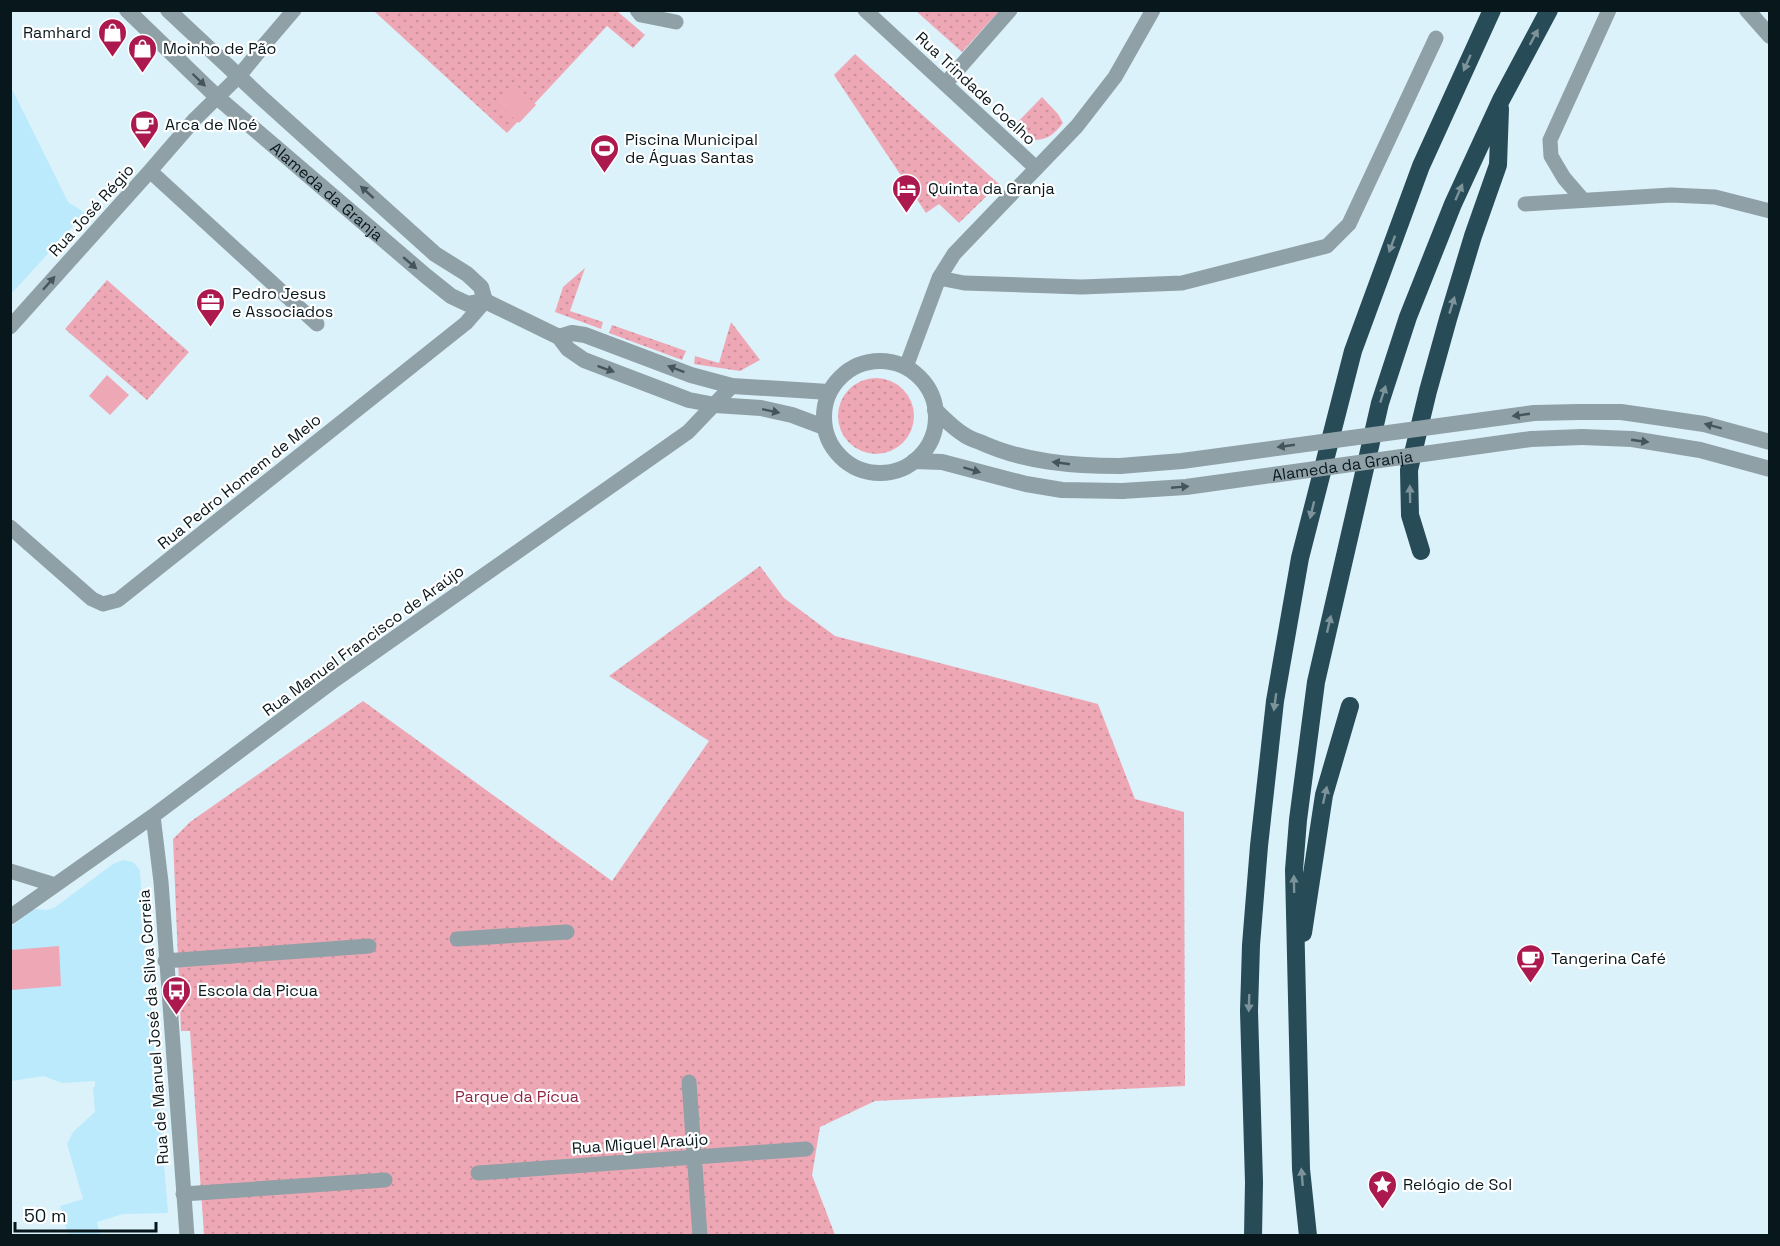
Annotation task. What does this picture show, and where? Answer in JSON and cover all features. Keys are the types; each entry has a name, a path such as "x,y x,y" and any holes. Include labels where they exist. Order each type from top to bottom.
{"highway":[{"path":"1253,1236 1254,1182 1249,1011 1252,934 1275,701 1300,558 1353,351 1421,166 1492,10"},
{"path":"1308,1236 1301,1169 1294,870 1298,820 1316,682 1380,404 1408,317 1449,214 1500,100 1549,10"},
{"path":"1421,551 1410,515 1409,470 1445,330 1473,236 1498,165 1500,100"},
{"path":"1296,985 1324,795 1350,706"},
{"path":"1254,1182 1262,1236"}],"street":[{"name":"Alameda da Granja","path":"127,10 217,97 451,296 468,304 485,301 559,338 568,349 584,360 689,400 715,405 761,408 824,427 831,445 843,460 860,470 878,473 897,470 914,461 942,462 1015,482 1062,490 1122,491 1186,487 1532,439 1582,437 1632,439 1700,450 1770,469"},
{"name":"Alameda da Granja","path":"168,10 435,254 467,274 481,287 485,301"},
{"name":"Rua José Régio","path":"10,327 195,119 239,76 294,10"},
{"path":"636,10 641,15 675,22"},
{"name":"Rua Trindade Coelho","path":"865,10 1036,168"},
{"path":"945,84 1010,10"},
{"path":"824,427 824,409 829,392 840,377 854,366 871,361 889,361 906,367 939,278 954,254 1077,126 1115,77 1153,10"},
{"path":"1583,200 1564,178 1551,156 1550,140 1609,10"},
{"path":"1747,10 1770,36"},
{"path":"939,278 964,283 1082,287 1182,283 1327,246 1349,224 1436,38"},
{"path":"150,171 317,324"},
{"path":"1525,204 1671,195 1715,197 1770,211"},
{"name":"Rua Pedro Homem de Melo","path":"10,527 92,599 103,604 118,600 466,323 485,301"},
{"path":"559,338 572,333 585,335 692,375 732,386 829,392"},
{"name":"Alameda da Granja","path":"906,367 920,378 930,392 935,410 963,435 995,449 1029,458 1086,466 1182,461 1534,413 1579,411 1621,412 1704,424 1770,442"},
{"name":"Rua Manuel Francisco de Araújo","path":"10,917 153,816 336,679 682,436 732,386"},
{"path":"914,461 927,447 934,429 935,410"},
{"name":"Rua de Manuel José da Silva Correia","path":"153,816 161,882 187,1236"},
{"path":"10,871 56,885"},
{"path":"458,939 567,932"},
{"path":"165,961 369,946"},
{"path":"689,1082 700,1236"},
{"name":"Rua Miguel Araújo","path":"478,1173 806,1149"},
{"path":"183,1194 386,1180"}],"shaded area":[{"path":"13,91 68,202 85,213 13,292 10,289 10,92"},
{"path":"123,860 133,862 140,870 168,1213 123,1214 97,1222 100,1235 68,1235 60,1206 83,1199 67,1144 73,1132 95,1112 93,1087 95,1087 95,1081 62,1083 44,1076 11,1081 11,927 34,909 54,908 113,864"}],"green space":[{"path":"374,11 617,11 645,35 633,48 607,26 507,133"},
{"path":"916,11 999,11 962,52"},
{"path":"855,54 999,184 959,223 939,204 926,213 834,75"},
{"path":"516,85 536,105 519,123 498,104"},
{"path":"1042,97 1063,123 1043,139 1023,138 1012,128"},
{"path":"585,268 570,311 603,322 601,329 555,312 563,287"},
{"path":"107,280 189,352 147,400 65,329"},
{"path":"731,322 760,360 740,371 694,364 695,356 719,363"},
{"path":"612,325 686,351 682,360 609,333"},
{"path":"107,375 129,395 110,415 89,396"},
{"path":"876,378 891,381 903,389 911,401 914,416 911,431 903,443 891,451 876,454 861,451 849,443 841,431 838,416 841,401 849,389 861,381"},
{"name":"Parque da Pícua","path":"760,566 784,598 835,636 1098,704 1135,799 1184,812 1185,1086 875,1101 820,1127 812,1175 835,1235 204,1235 190,1031 181,1031 173,839 190,822 363,701 612,881 709,741 609,676"},
{"path":"59,946 61,986 11,990 11,950"}],"place":[{"name":"Ramhard","path":"112,58"},
{"name":"Moinho de Pão","path":"142,74"},
{"name":"Arca de Noé","path":"144,150"},
{"name":"Piscina Municipal de Águas Santas","path":"604,174"},
{"name":"Quinta da Granja","path":"907,214"},
{"name":"Pedro Jesus e Associados","path":"211,328"},
{"name":"Tangerina Café","path":"1530,984"},
{"name":"Escola da Picua","path":"177,1016"},
{"name":"Relógio de Sol","path":"1382,1210"}]}
